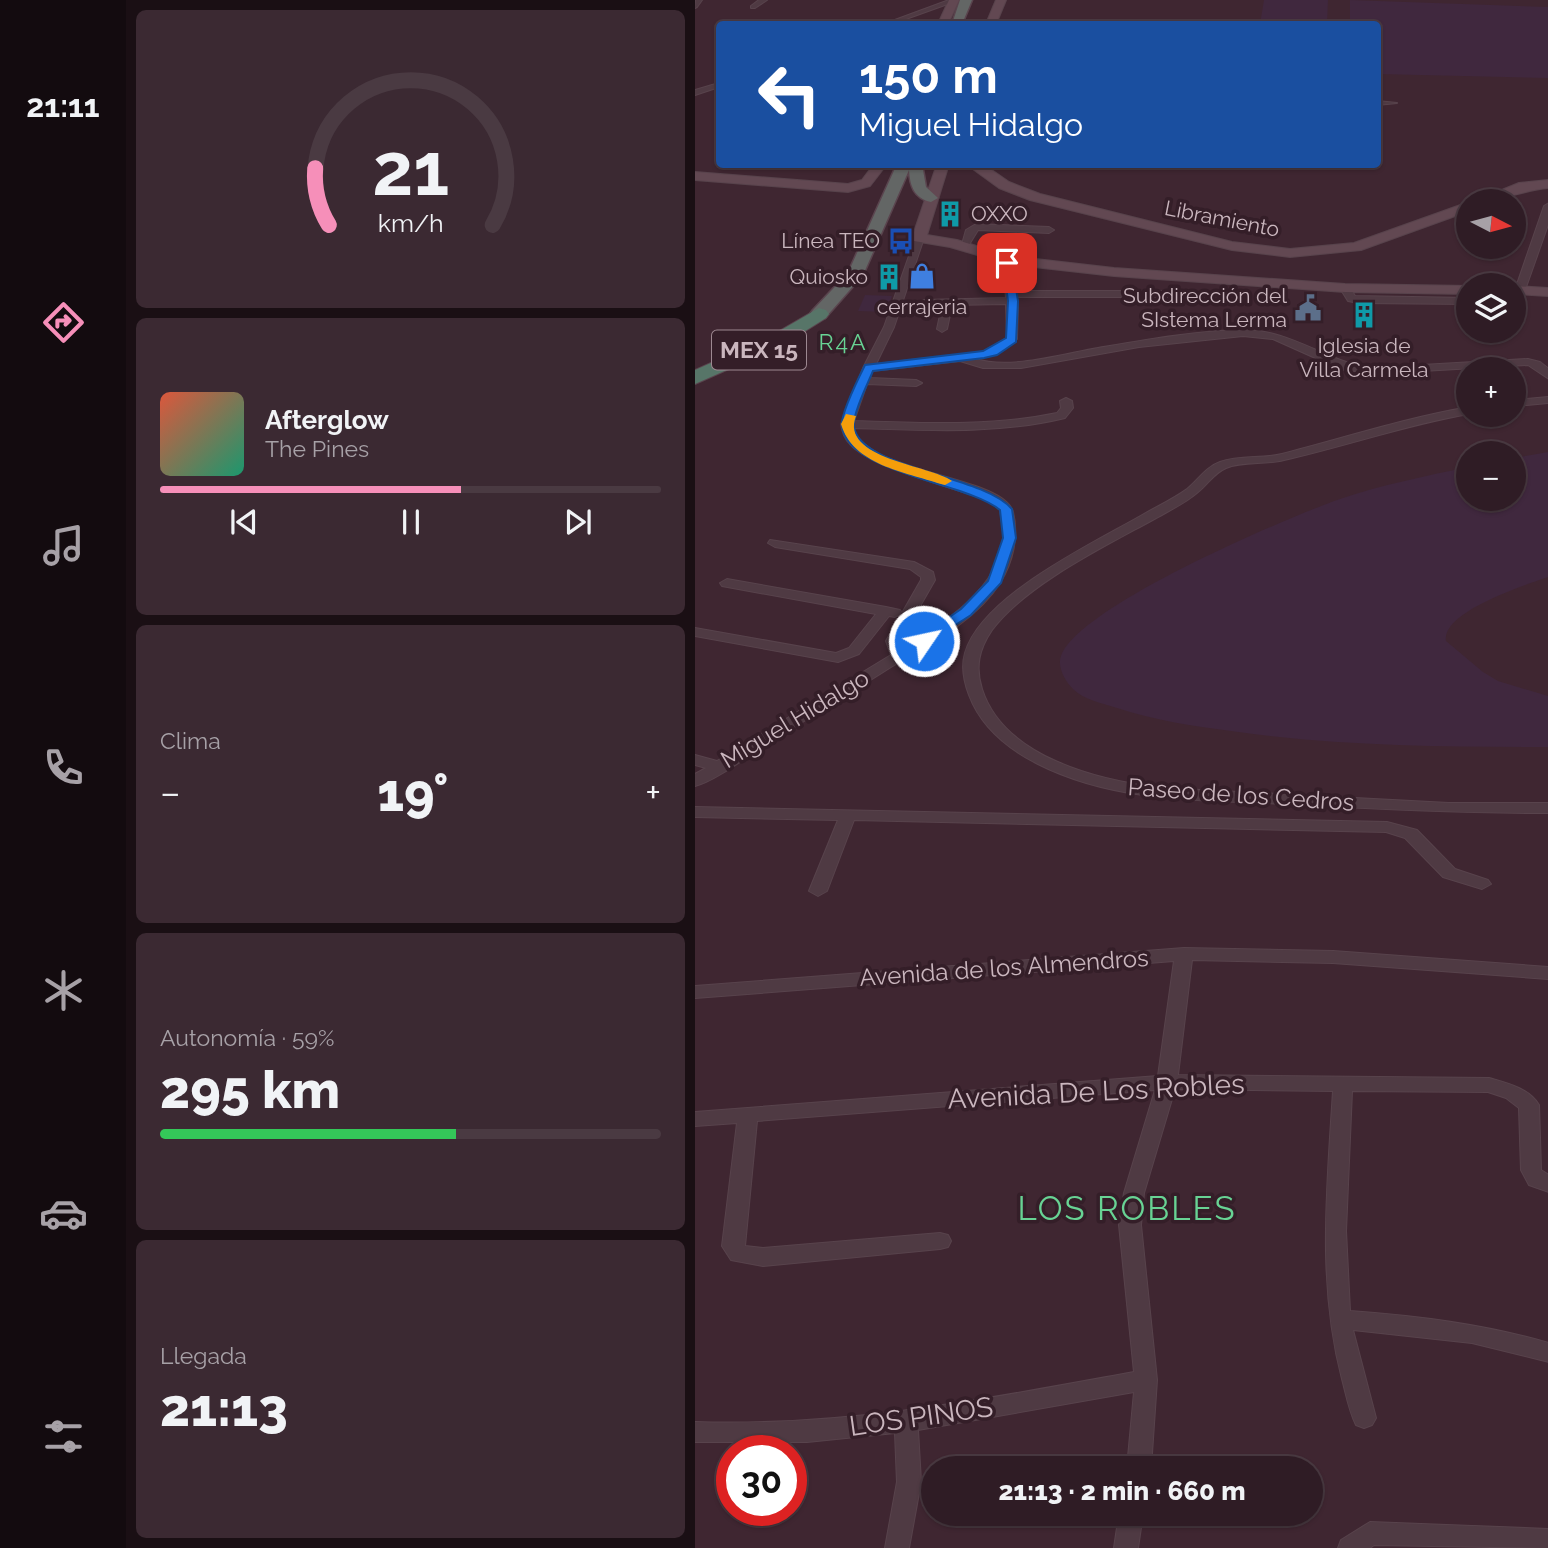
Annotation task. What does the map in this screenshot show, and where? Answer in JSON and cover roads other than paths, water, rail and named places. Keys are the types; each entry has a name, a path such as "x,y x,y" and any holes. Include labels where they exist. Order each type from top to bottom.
{"highway":[{"path":"956,2 957,21"},
{"name":"MEX 15","path":"695,378 776,341 819,314 855,275 902,168"},
{"path":"916,168 921,193 931,198"},
{"path":"695,369 819,314"}],"main road":[{"path":"938,7 956,2"},
{"path":"945,21 956,2"},
{"path":"977,10 1000,3"},
{"path":"992,21 1000,3"},
{"path":"695,176 848,188 866,183 878,168"},
{"path":"942,168 919,238 964,246 1008,260 1114,272 1345,288 1456,289"},
{"name":"Libramiento","path":"981,168 1004,185 1035,197 1232,246 1278,253 1356,247 1456,211"},
{"path":"1516,189 1548,184"},
{"path":"1526,291 1548,292"}],"street":[{"path":"695,6 699,0"},
{"path":"753,7 764,0"},
{"path":"895,21 938,7"},
{"path":"695,93 716,86"},
{"path":"1381,103 1393,103"},
{"path":"1523,273 1548,206"},
{"path":"964,246 971,230 976,227 1049,230"},
{"path":"919,238 889,327 868,368 847,424 951,428 1045,419 1061,416 1067,408 1066,401"},
{"path":"868,368 993,352 1012,339 1012,297 1008,260"},
{"path":"1345,288 1352,299 1356,300 1456,301"},
{"path":"924,303 1012,297 1188,294"},
{"path":"942,329 948,302"},
{"path":"962,358 983,365 1021,365 1139,344 1243,333 1285,339 1337,365 1357,370 1528,362 1536,364 1548,376"},
{"path":"864,381 916,383"},
{"path":"1526,402 1548,400"},
{"name":"Paseo de los Cedros","path":"1456,413 1379,428 1283,457 1219,467 1189,493 1033,586 991,620 974,647 971,660 972,682 992,723 1025,749 1061,768 1117,787 1163,793 1449,808 1548,808"},
{"name":"Miguel Hidalgo","path":"695,781 948,625 986,594 994,583 1005,555 1010,523 1006,509 993,498 887,462 866,452 851,437 847,424"},
{"path":"775,543 924,570 928,580 893,641 899,656"},
{"path":"727,583 908,615"},
{"path":"695,632 838,659 854,650 886,611"},
{"path":"695,760 718,766"},
{"path":"697,819 847,817 1276,822 1387,827 1411,834 1449,873 1482,884"},
{"path":"818,891 847,817"},
{"path":"1184,954 1333,957 1548,973"},
{"name":"Avenida de los Almendros","path":"695,992 1184,954 1167,1082 1134,1193 1130,1225 1146,1380 1140,1456"},
{"name":"Avenida De Los Robles","path":"695,1119 1167,1082 1489,1085 1505,1089 1529,1105 1530,1170 1537,1180 1548,1184"},
{"path":"1343,1083 1335,1244 1341,1320 1364,1418"},
{"path":"748,1114 733,1246 739,1254 763,1257 940,1241"},
{"path":"1341,1320 1407,1324 1479,1333 1548,1353"},
{"name":"LOS PINOS","path":"695,1432 798,1433 906,1420 1146,1380"},
{"path":"897,1548 909,1482 906,1420"},
{"path":"1126,1548 1129,1526"},
{"path":"1350,1548 1370,1533 1548,1540"}],"place":[{"name":"OXXO","path":"950,214"},
{"name":"Línea TEO","path":"901,241"},
{"name":"cerrajeria","path":"922,276"},
{"name":"Quiosko","path":"889,277"},
{"name":"Subdirección del SIstema Lerma","path":"1308,308"},
{"name":"Iglesia de Villa Carmela","path":"1364,315"}],"district":[{"name":"R4A","path":"843,342"},
{"name":"LOS ROBLES","path":"1127,1208"}]}
